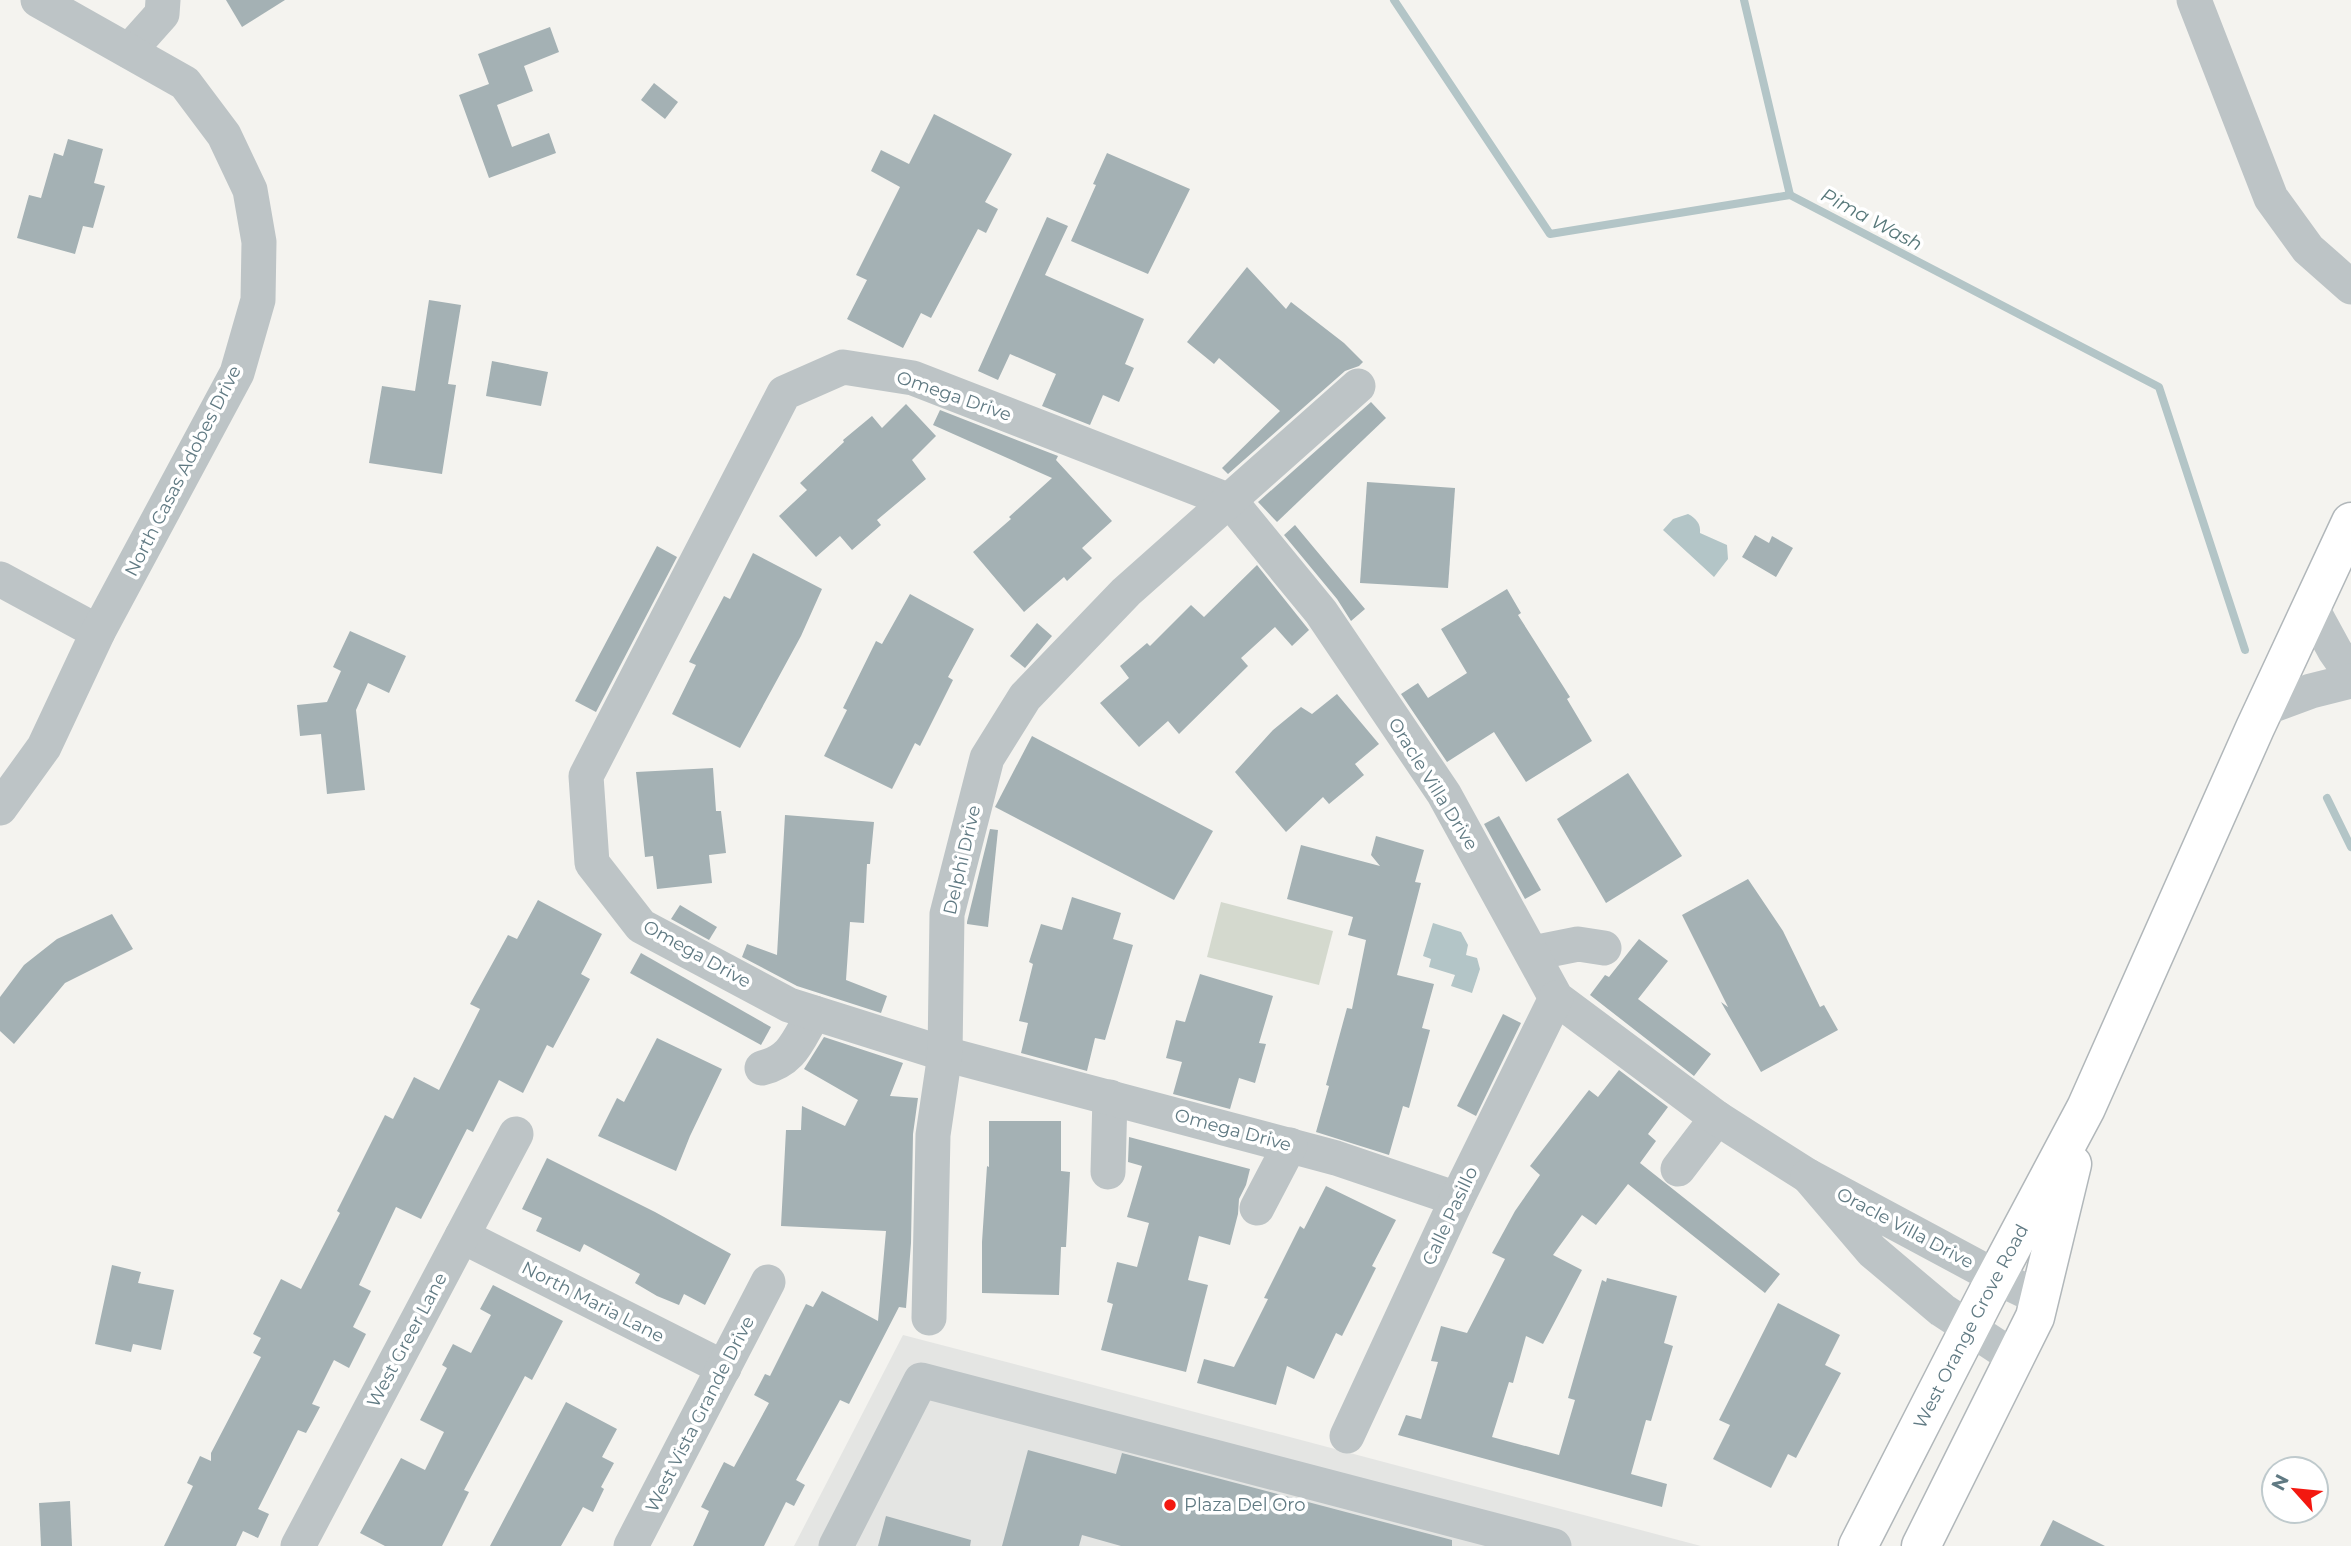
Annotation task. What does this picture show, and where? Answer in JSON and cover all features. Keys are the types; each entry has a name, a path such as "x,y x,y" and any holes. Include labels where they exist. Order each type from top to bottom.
{"main road":[{"name":"West Orange Grove Road","path":"1858,1546 2086,1108 2351,522"},
{"name":"West Orange Grove Road","path":"1920,1546 2035,1317 2086,1108"}],"street":[{"path":"129,51 162,14 163,0"},
{"path":"2194,0 2272,198 2308,249 2351,287"},
{"name":"North Casas Adobes Drive","path":"0,808 44,747 98,632 237,373 258,300 260,242 250,190 224,135 185,83 53,4"},
{"name":"Omega Drive","path":"1037,426 913,378 886,372 843,367 784,393 586,776 592,863 641,926 789,1005 945,1054 1336,1158 1457,1199"},
{"name":"Delphi Drive","path":"929,1318 933,1135 945,1054 947,914 987,758 1025,698 1126,592 1358,386"},
{"name":"Oracle Villa Drive","path":"1037,426 1230,501 1321,612 1444,794 1556,998 1717,1118 1808,1176 2040,1298"},
{"path":"0,579 98,632"},
{"path":"2311,607 2351,674"},
{"path":"2265,708 2311,691 2351,681"},
{"path":"1533,953 1578,944 1604,948"},
{"name":"Calle Pasillo","path":"1347,1436 1457,1199 1556,998"},
{"path":"762,1068 778,1064 789,1056 814,1013"},
{"path":"1108,1172 1110,1097"},
{"path":"1678,1169 1717,1118"},
{"name":"West Greer Lane","path":"298,1546 516,1134"},
{"path":"1257,1208 1290,1145"},
{"name":"Oracle Villa Drive","path":"1808,1176 1872,1251 1942,1310 2015,1358"},
{"name":"North Maria Lane","path":"462,1236 724,1368"},
{"name":"West Vista Grande Drive","path":"631,1546 768,1282"},
{"path":"836,1546 920,1380 1554,1546"}],"shaded area":[{"path":"1688,514 1697,522 1700,533 1727,545 1728,559 1714,577 1663,530 1673,519"},
{"path":"1221,902 1333,931 1319,985 1207,957"},
{"path":"1433,923 1461,932 1468,945 1466,955 1477,958 1480,969 1472,993 1451,986 1455,975 1429,967 1431,959 1423,956"},
{"path":"903,1335 976,1354 1701,1546 794,1546"}],"building":[{"path":"226,0 285,0 242,27"},
{"path":"550,27 559,52 524,66 533,91 497,105 512,147 549,133 556,153 489,178 459,95 489,84 478,54"},
{"path":"654,83 678,102 665,119 641,100"},
{"path":"934,114 1012,154 985,202 998,209 986,233 978,229 931,318 921,313 903,348 847,319 867,280 856,275 900,187 871,171 881,150 909,164"},
{"path":"68,139 103,149 94,183 105,186 93,228 83,226 75,254 17,238 29,195 41,198 54,153 63,156"},
{"path":"1107,153 1190,189 1148,274 1071,241"},
{"path":"1047,217 1068,226 1045,275 1144,319 1125,364 1134,368 1119,402 1103,395 1090,425 1042,406 1056,374 1010,354 998,380 978,371"},
{"path":"1247,267 1286,309 1291,302 1344,343 1363,362 1345,371 1228,474 1222,468 1280,411 1219,358 1214,364 1187,342"},
{"path":"429,300 461,305 448,384 456,385 442,474 369,463 382,386 415,391"},
{"path":"492,361 548,372 541,406 486,396"},
{"path":"1371,402 1386,418 1277,522 1258,502"},
{"path":"906,404 936,436 912,460 926,479 877,520 881,525 852,550 840,536 816,557 779,516 807,490 800,483 844,442 843,440 872,416 882,428"},
{"path":"940,410 1058,456 1056,460 1112,521 1082,548 1092,558 1067,581 1064,577 1024,612 973,552 1052,478 933,425"},
{"path":"1367,482 1455,488 1448,588 1360,583"},
{"path":"1295,525 1365,609 1351,621 1337,599 1284,535"},
{"path":"1755,535 1769,543 1772,536 1793,548 1776,577 1742,557"},
{"path":"657,546 677,557 596,712 575,701"},
{"path":"753,553 822,589 801,636 740,748 672,714 696,665 689,662 724,596 730,599"},
{"path":"1257,565 1309,630 1292,646 1275,627 1241,658 1248,666 1179,734 1168,721 1139,747 1100,703 1129,678 1120,666 1147,643 1150,646 1191,605 1204,617"},
{"path":"1507,589 1521,613 1518,615 1570,697 1567,699 1592,741 1526,782 1494,732 1447,762 1401,694 1418,683 1428,698 1467,673 1441,629"},
{"path":"910,594 974,629 948,677 953,680 920,746 915,743 892,789 824,756 847,710 843,708 876,641 882,644"},
{"path":"1037,623 1052,636 1025,668 1010,656"},
{"path":"350,631 406,656 389,693 368,683 356,710 365,790 327,794 321,734 300,736 297,705 327,702 341,671 333,667"},
{"path":"1337,694 1379,744 1355,764 1364,775 1329,804 1323,797 1286,832 1235,772 1273,730 1301,707 1312,714"},
{"path":"1032,736 1213,831 1174,900 995,807"},
{"path":"713,768 716,811 721,811 726,853 709,855 712,883 657,889 653,856 645,857 636,772"},
{"path":"1628,773 1682,856 1606,903 1557,819"},
{"path":"785,815 874,822 870,864 867,864 864,923 850,922 846,980 887,996 881,1013 797,986 742,957 747,944 777,955"},
{"path":"1499,816 1541,890 1525,899 1484,824"},
{"path":"990,829 998,830 988,927 967,922"},
{"path":"1376,836 1424,850 1415,882 1421,883 1397,975 1434,984 1422,1028 1430,1030 1409,1108 1403,1106 1389,1155 1316,1132 1347,1008 1352,1009 1366,940 1348,935 1353,917 1287,899 1301,845 1380,866 1371,855"},
{"path":"1748,879 1783,931 1820,1007 1824,1005 1838,1030 1761,1072 1721,1002 1728,1007 1682,915"},
{"path":"1072,897 1121,913 1113,939 1133,945 1105,1040 1095,1038 1087,1071 1021,1053 1028,1023 1019,1021 1033,964 1029,962 1041,924 1062,930"},
{"path":"538,900 602,934 581,974 590,979 553,1048 547,1045 523,1093 499,1080 473,1132 467,1129 421,1219 396,1207 359,1285 371,1291 353,1327 366,1334 349,1368 334,1360 312,1404 320,1407 306,1433 298,1430 258,1509 269,1514 258,1538 243,1531 236,1546 164,1546 193,1486 187,1483 200,1456 211,1461 211,1453 261,1357 253,1353 261,1338 253,1334 281,1279 301,1289 385,1115 393,1119 414,1077 439,1090 480,1009 470,1004 508,935 517,939"},
{"path":"680,905 717,927 709,940 671,919"},
{"path":"112,914 133,949 65,983 14,1044 0,1031 0,997 24,965 57,939"},
{"path":"1639,939 1668,961 1638,999 1711,1054 1694,1076 1590,995 1605,975 1609,977"},
{"path":"641,953 771,1027 761,1045 630,973"},
{"path":"1200,974 1273,996 1259,1043 1266,1044 1255,1083 1239,1078 1230,1109 1173,1094 1182,1062 1166,1058 1176,1020 1185,1022"},
{"path":"1503,1014 1521,1023 1476,1116 1457,1106"},
{"path":"824,1037 903,1063 890,1096 918,1098 913,1134 911,1243 906,1308 899,1307 849,1404 840,1400 796,1480 805,1485 794,1506 786,1502 764,1546 693,1546 709,1511 701,1507 724,1462 734,1467 769,1403 754,1395 765,1374 770,1376 806,1304 813,1307 822,1291 878,1321 886,1231 781,1226 786,1130 801,1130 802,1106 845,1126 858,1100 804,1069"},
{"path":"657,1038 722,1069 676,1171 598,1136 617,1098 624,1102"},
{"path":"1619,1070 1668,1107 1648,1134 1656,1141 1640,1163 1780,1274 1765,1293 1628,1184 1596,1225 1582,1215 1553,1255 1582,1270 1543,1344 1526,1336 1513,1383 1509,1382 1492,1437 1559,1455 1575,1400 1568,1398 1602,1280 1606,1282 1607,1278 1677,1296 1664,1343 1673,1346 1651,1421 1646,1420 1631,1474 1667,1484 1662,1507 1398,1435 1406,1415 1421,1419 1438,1362 1431,1361 1441,1326 1467,1333 1505,1259 1492,1253 1515,1211 1540,1175 1530,1166 1589,1090 1598,1097"},
{"path":"989,1121 1061,1121 1061,1171 1070,1172 1066,1247 1061,1247 1059,1295 982,1293"},
{"path":"1129,1137 1250,1169 1239,1199 1230,1245 1199,1236 1188,1280 1208,1285 1186,1372 1101,1350 1113,1304 1107,1302 1117,1262 1137,1267 1149,1223 1127,1217 1142,1166 1128,1162"},
{"path":"547,1158 731,1254 705,1305 684,1294 679,1305 657,1296 635,1283 640,1274 584,1244 580,1252 536,1231 542,1218 522,1209"},
{"path":"1326,1186 1396,1220 1372,1266 1376,1268 1342,1336 1336,1333 1314,1379 1287,1366 1276,1405 1197,1383 1204,1359 1234,1367 1300,1226 1304,1229"},
{"path":"112,1265 141,1272 138,1283 174,1290 161,1350 133,1344 131,1352 95,1344"},
{"path":"493,1285 563,1321 532,1380 525,1376 464,1490 469,1492 442,1546 385,1546 360,1533 401,1458 425,1470 444,1432 420,1420 447,1368 442,1365 453,1344 471,1353 491,1315 480,1309"},
{"path":"1778,1303 1840,1335 1825,1365 1841,1373 1796,1458 1788,1454 1771,1488 1713,1459 1730,1425 1719,1420"},
{"path":"566,1402 617,1429 602,1457 614,1463 601,1487 604,1489 593,1512 583,1507 561,1546 490,1546"},
{"name":"Plaza Del Oro","path":"1028,1450 1116,1474 1122,1453 1452,1540 1452,1546 1121,1546 1082,1535 1079,1546 1002,1546"},
{"path":"70,1501 72,1546 41,1546 39,1503"},
{"path":"886,1516 971,1540 970,1546 878,1546"},
{"path":"2053,1520 2105,1546 2040,1546"}],"waterway":[{"name":"Pima Wash","path":"1394,0 1550,234 1790,195 2159,387 2245,650"},
{"path":"1744,0 1790,195"},
{"name":"Pima Wash","path":"2327,798 2351,847"}],"place":[{"name":"Plaza Del Oro","path":"1170,1505"}]}
